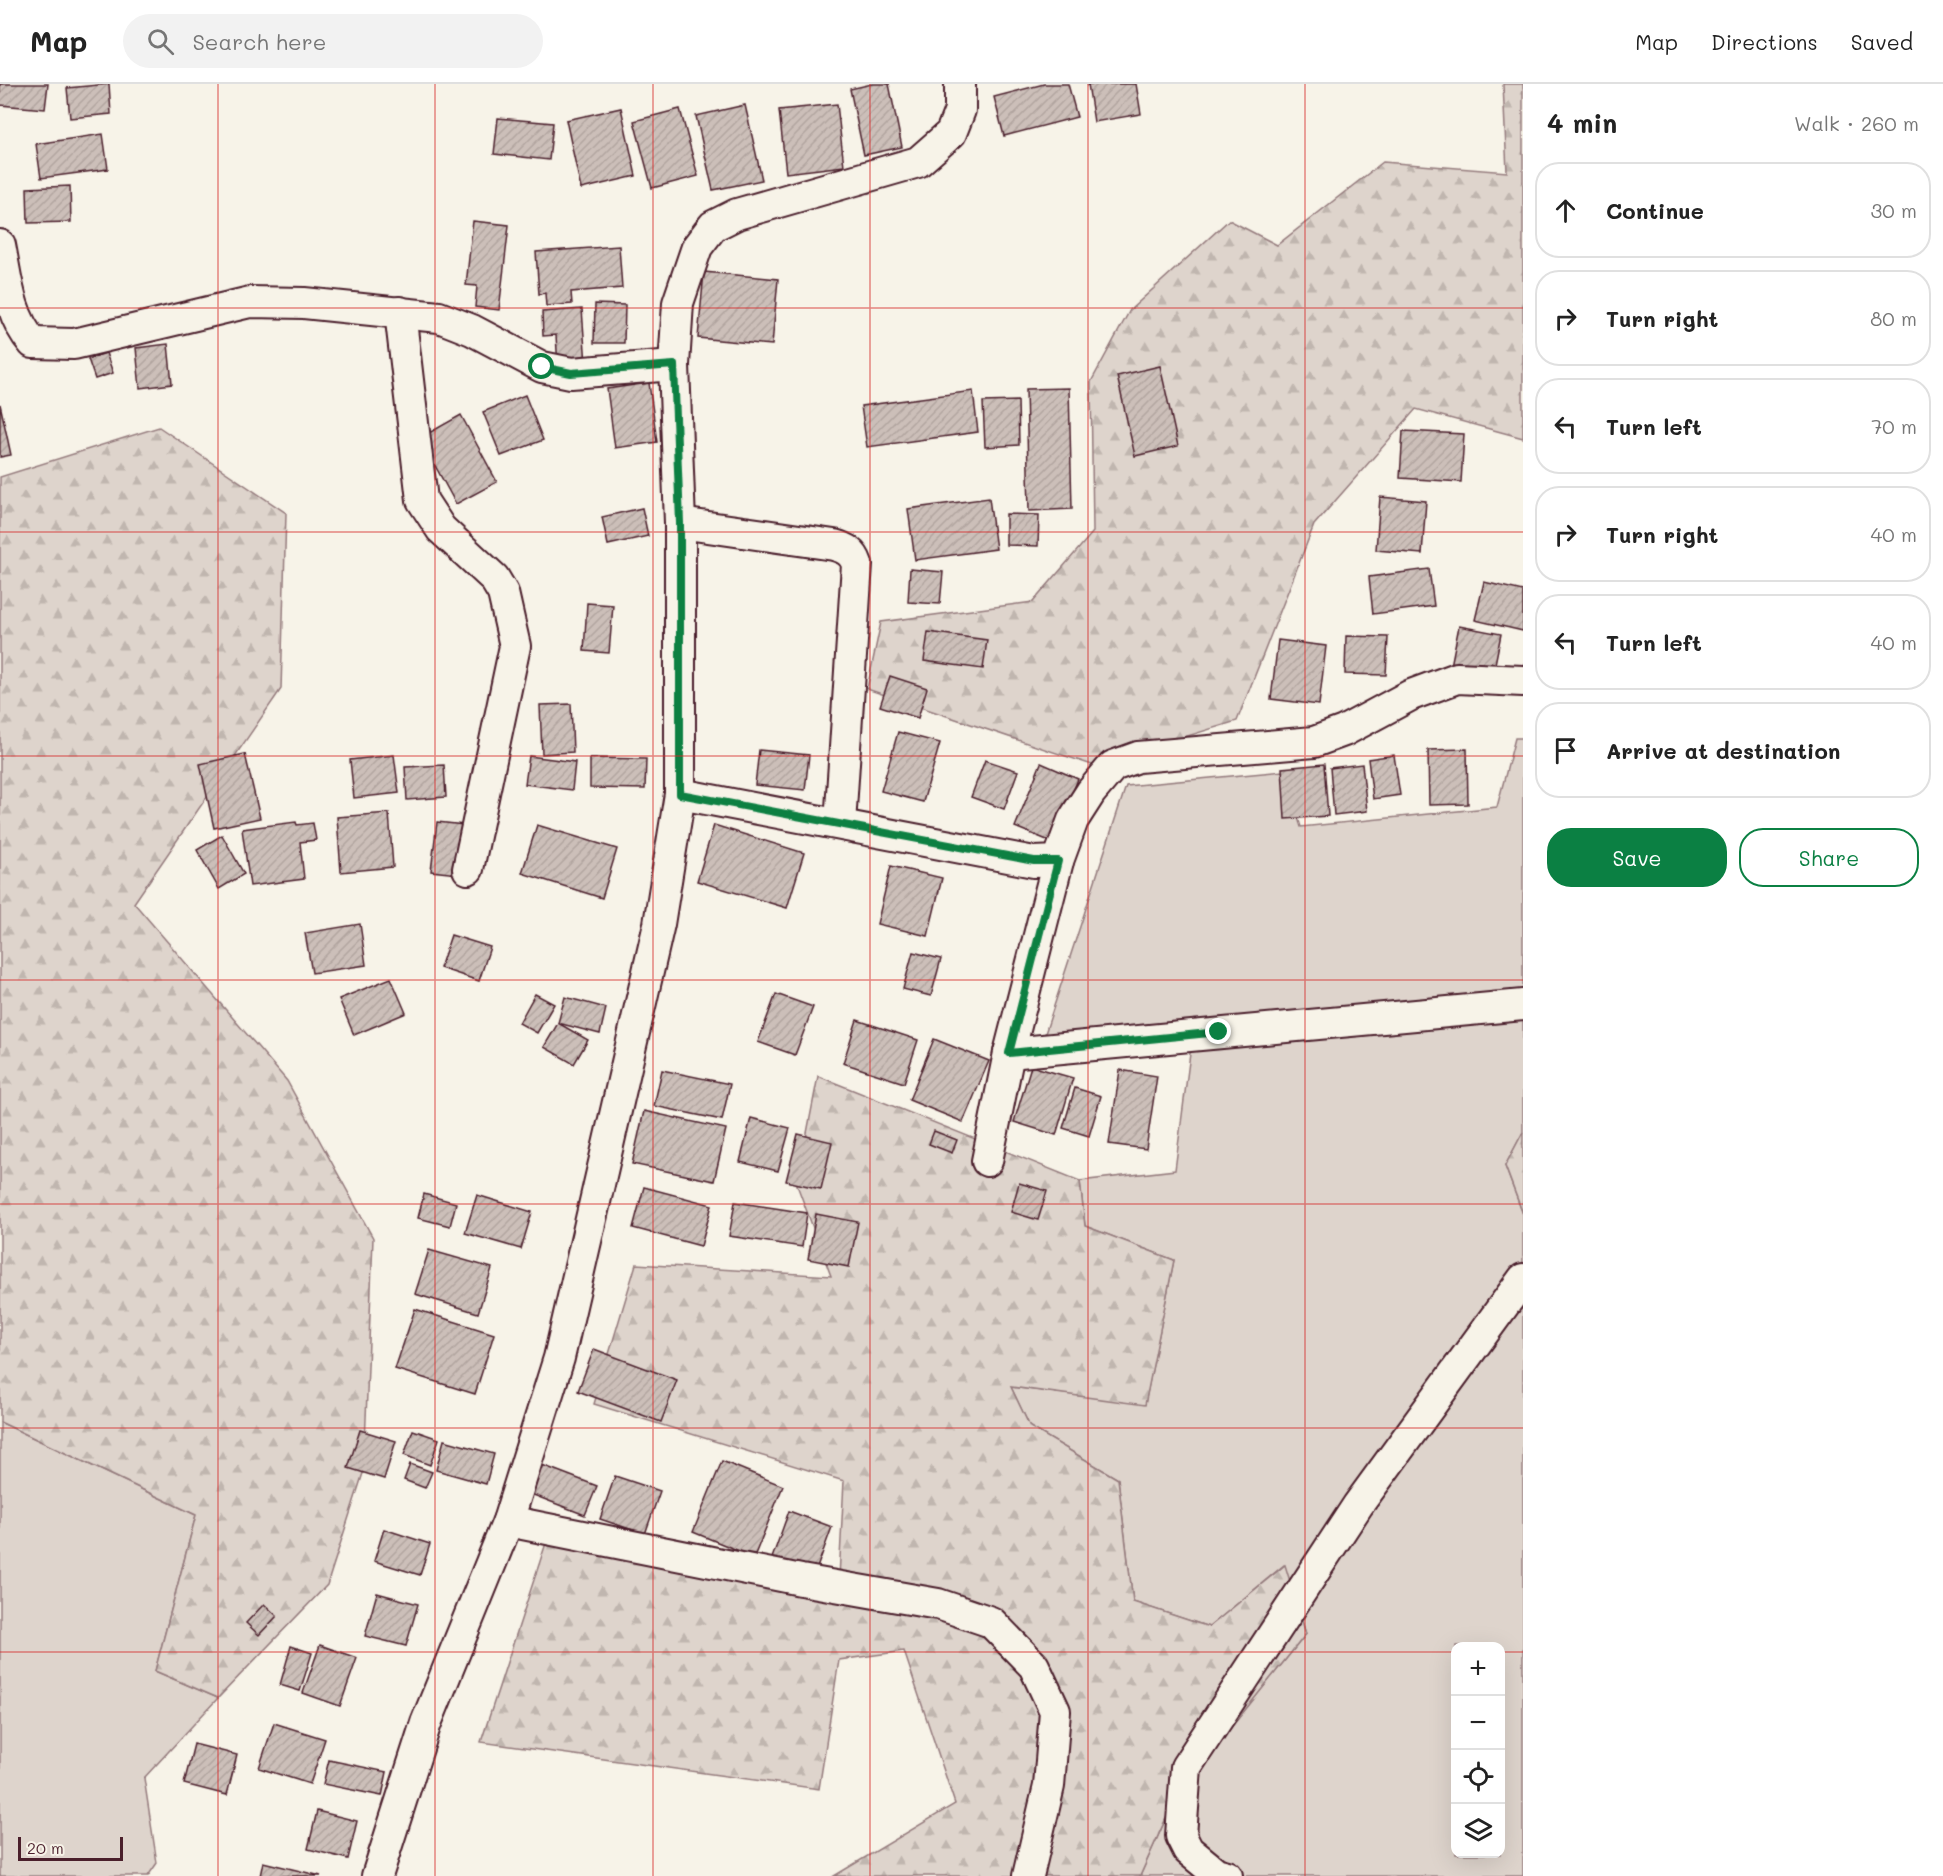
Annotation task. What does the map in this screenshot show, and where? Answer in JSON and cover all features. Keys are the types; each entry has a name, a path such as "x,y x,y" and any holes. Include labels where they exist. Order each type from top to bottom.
{"street":[{"path":"376,1876 426,1723 508,1521 559,1358 659,924 680,794 680,523 674,365 678,303 697,248 713,226 737,214 918,162 951,133 960,110 960,84"},
{"path":"0,245 5,301 20,328 33,343 74,344 250,302 304,303 439,317 472,330 542,367 571,373 674,365"},
{"path":"400,312 422,500 441,529 494,578 503,593 515,646 468,869"},
{"path":"680,523 834,545 846,548 855,557 857,564 840,824"},
{"path":"987,1161 1009,1053 1058,861 1073,820 1113,766 1138,757 1314,742 1344,730 1411,694 1457,678 1523,681"},
{"path":"680,794 1034,861 1058,861"},
{"path":"1009,1053 1523,1005"},
{"path":"1227,1876 1216,1873 1188,1850 1181,1836 1186,1767 1358,1505 1523,1279"},
{"path":"508,1521 801,1580 938,1604 991,1622 1034,1666 1055,1711 1049,1786 1028,1876"}],"green space":[{"path":"1503,84 1523,84 1523,438 1416,409 1314,525 1237,721 1092,765 867,689 881,622 1033,602 1093,532 1091,382 1130,310 1229,220 1277,245 1383,162 1507,172"},
{"path":"159,427 286,513 281,689 134,903 287,1081 373,1238 364,1470 327,1585 218,1698 155,1671 196,1515 0,1422 0,477"},
{"path":"1515,738 1523,738 1523,1132 1505,1166 1523,1214 1523,1876 1140,1876 1176,1796 1306,1634 1284,1565 1209,1627 1133,1602 1118,1479 1030,1427 1011,1387 1145,1404 1174,1260 1085,1226 1080,1181 1175,1170 1192,1038 1038,1055 1126,786 1283,771 1301,827 1497,807"},
{"path":"818,1076 1080,1181 1085,1226 1174,1260 1145,1405 1011,1387 1030,1427 1118,1479 1133,1602 1209,1627 1285,1565 1306,1634 1176,1796 1140,1876 834,1876 955,1804 904,1651 839,1660 819,1789 481,1742 546,1543 838,1597 844,1481 594,1404 636,1264 831,1276 797,1185"},
{"path":"1523,1132 1523,1214 1505,1166"},
{"path":"0,1422 196,1515 155,1671 218,1698 144,1778 157,1863 148,1876 0,1876"}],"building":[{"path":"0,84 48,84 45,109 0,105"},
{"path":"109,84 111,114 70,118 67,88"},
{"path":"872,84 889,84 902,147 864,155 850,89"},
{"path":"1044,84 1068,84 1077,117 1004,136 994,97"},
{"path":"1088,84 1136,84 1141,114 1094,122"},
{"path":"837,104 844,166 786,173 779,110"},
{"path":"745,105 762,180 713,190 696,116"},
{"path":"621,108 636,176 581,189 566,120"},
{"path":"680,109 698,176 652,188 634,121"},
{"path":"498,118 553,123 549,160 494,154"},
{"path":"103,134 108,169 41,178 36,144"},
{"path":"70,186 71,222 28,223 27,188"},
{"path":"473,221 509,225 499,310 475,307 477,286 466,285"},
{"path":"619,246 622,288 571,292 572,304 546,306 545,293 539,294 536,252"},
{"path":"704,272 778,279 772,345 698,338"},
{"path":"595,304 625,305 624,343 594,343"},
{"path":"582,309 586,364 558,367 556,335 543,336 542,312"},
{"path":"168,344 172,384 140,388 136,348"},
{"path":"106,353 113,373 95,379 88,359"},
{"path":"1160,366 1178,446 1135,456 1117,376"},
{"path":"649,383 657,442 615,448 607,389"},
{"path":"1069,388 1072,509 1029,511 1026,389"},
{"path":"973,391 978,432 867,447 861,406"},
{"path":"525,395 543,440 501,456 483,412"},
{"path":"1018,401 1019,445 985,447 983,402"},
{"path":"0,404 11,455 0,457"},
{"path":"461,415 497,482 456,504 420,438"},
{"path":"1403,431 1464,434 1461,482 1400,478"},
{"path":"1380,497 1426,501 1422,554 1376,550"},
{"path":"989,498 996,549 915,560 908,509"},
{"path":"642,508 648,536 608,545 602,517"},
{"path":"1006,514 1039,515 1038,546 1006,545"},
{"path":"910,569 943,572 940,604 908,602"},
{"path":"1429,569 1434,606 1373,614 1369,577"},
{"path":"1484,582 1523,591 1523,631 1475,620"},
{"path":"587,603 613,605 609,653 584,651"},
{"path":"1459,626 1501,634 1493,674 1451,666"},
{"path":"928,632 987,640 983,669 924,661"},
{"path":"1346,636 1388,637 1386,675 1345,674"},
{"path":"1278,640 1326,646 1319,705 1271,699"},
{"path":"890,676 927,688 918,718 880,706"},
{"path":"571,704 573,752 542,754 540,705"},
{"path":"898,732 940,743 923,802 881,791"},
{"path":"1467,749 1468,804 1429,805 1428,750"},
{"path":"759,750 809,755 805,790 755,785"},
{"path":"245,754 260,818 214,828 200,764"},
{"path":"394,755 399,793 354,798 350,760"},
{"path":"1394,755 1400,795 1373,799 1368,759"},
{"path":"529,756 575,762 572,790 525,784"},
{"path":"590,758 646,759 645,789 590,788"},
{"path":"985,760 1018,771 1004,809 971,797"},
{"path":"1041,763 1078,779 1052,842 1015,827"},
{"path":"1324,764 1328,816 1285,819 1282,768"},
{"path":"1362,764 1367,811 1334,815 1330,768"},
{"path":"444,765 446,797 407,800 405,767"},
{"path":"389,813 393,867 341,872 337,817"},
{"path":"296,822 297,825 313,823 316,840 300,842 304,879 250,886 242,829"},
{"path":"437,822 464,825 458,874 431,871"},
{"path":"537,825 617,849 602,898 522,873"},
{"path":"714,825 804,853 787,908 697,881"},
{"path":"222,835 244,874 219,889 197,850"},
{"path":"891,866 942,878 928,936 877,924"},
{"path":"360,924 366,965 312,973 305,933"},
{"path":"451,935 490,947 479,981 440,968"},
{"path":"913,952 941,959 931,996 903,989"},
{"path":"391,978 406,1013 354,1035 339,999"},
{"path":"535,994 554,1004 537,1033 519,1023"},
{"path":"776,994 813,1007 795,1055 758,1042"},
{"path":"565,997 606,1008 600,1034 558,1023"},
{"path":"857,1020 918,1040 904,1083 843,1063"},
{"path":"558,1023 588,1040 574,1064 544,1047"},
{"path":"934,1039 989,1061 963,1122 909,1100"},
{"path":"1031,1066 1073,1078 1056,1135 1014,1122"},
{"path":"662,1070 730,1084 722,1120 654,1106"},
{"path":"1120,1070 1157,1076 1146,1149 1109,1144"},
{"path":"1075,1088 1101,1096 1089,1136 1063,1128"},
{"path":"644,1111 726,1129 714,1181 632,1164"},
{"path":"751,1118 790,1128 778,1171 740,1162"},
{"path":"934,1131 957,1140 952,1153 929,1144"},
{"path":"798,1134 832,1142 821,1189 786,1181"},
{"path":"1019,1183 1047,1191 1038,1220 1011,1212"},
{"path":"644,1187 712,1205 701,1246 633,1228"},
{"path":"424,1194 456,1203 450,1226 418,1218"},
{"path":"477,1195 532,1212 521,1249 465,1233"},
{"path":"735,1202 807,1213 802,1247 729,1236"},
{"path":"816,1214 858,1222 849,1267 808,1259"},
{"path":"429,1250 492,1268 478,1313 415,1294"},
{"path":"415,1309 494,1334 475,1394 395,1369"},
{"path":"594,1349 677,1380 661,1422 578,1391"},
{"path":"360,1430 396,1441 384,1479 348,1468"},
{"path":"413,1430 439,1439 430,1465 404,1455"},
{"path":"444,1440 494,1454 486,1484 436,1470"},
{"path":"722,1461 783,1486 754,1557 693,1532"},
{"path":"410,1464 432,1472 425,1488 404,1480"},
{"path":"542,1465 597,1486 585,1515 531,1494"},
{"path":"615,1476 660,1491 645,1534 600,1519"},
{"path":"789,1511 832,1527 814,1576 771,1561"},
{"path":"384,1529 430,1544 420,1575 374,1561"},
{"path":"377,1593 418,1604 406,1646 365,1636"},
{"path":"264,1604 277,1616 259,1635 246,1623"},
{"path":"320,1645 357,1658 340,1706 303,1693"},
{"path":"291,1646 312,1653 300,1691 280,1685"},
{"path":"274,1723 325,1739 310,1784 259,1768"},
{"path":"194,1744 237,1755 227,1795 184,1784"},
{"path":"329,1760 387,1772 382,1796 323,1784"},
{"path":"317,1811 357,1821 348,1859 308,1849"},
{"path":"263,1862 321,1876 260,1876"}],"route":[{"path":"542,367 571,373 674,365 680,523 680,794 1034,861 1058,861 1009,1053 1219,1032"}]}
